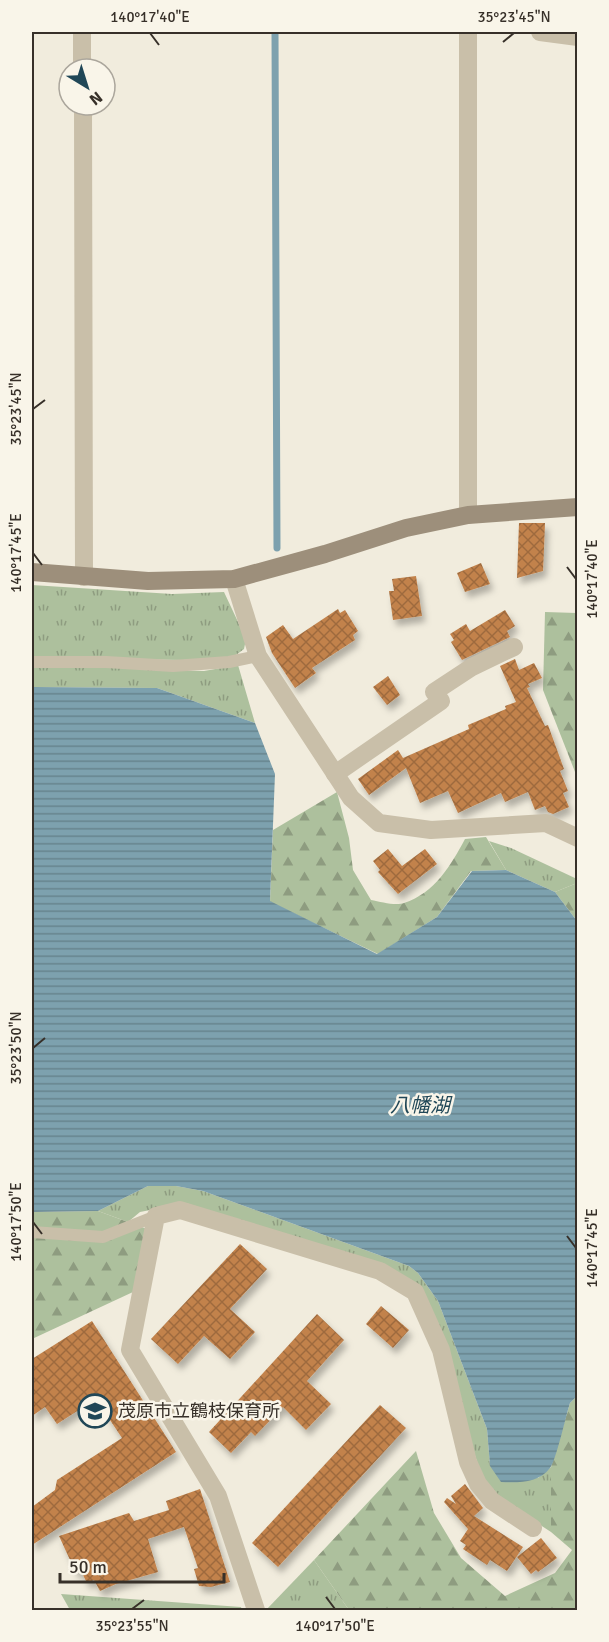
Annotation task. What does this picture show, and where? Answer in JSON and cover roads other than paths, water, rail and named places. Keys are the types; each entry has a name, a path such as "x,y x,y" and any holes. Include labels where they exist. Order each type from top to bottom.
{"main road":[{"path":"32,572 148,581 234,579 324,555 406,528 468,515 578,507"}],"street":[{"path":"82,32 82,57"},
{"path":"468,32 468,515"},
{"path":"540,32 578,37"},
{"path":"83,117 84,577"},
{"path":"234,579 258,656 351,798 380,823 431,830 546,823 578,838"},
{"path":"335,774 441,701 434,692 472,667 514,647"},
{"path":"256,1611 219,1496 130,1350 156,1216 180,1210 380,1271 415,1292 441,1350 468,1462 478,1484 492,1501 533,1528"}],"lane":[{"path":"32,662 106,662 173,666 229,662 258,656"},
{"path":"32,1232 102,1237 156,1216"}],"water":[{"name":"八幡湖","path":"32,687 157,688 255,723 275,774 270,901 377,954 437,917 472,871 506,870 555,892 577,921 577,1396 570,1403 552,1464 540,1477 521,1482 501,1482 490,1466 487,1429 438,1301 418,1273 409,1266 203,1191 176,1186 148,1186 98,1211 32,1212"}],"waterway":[{"path":"275,32 277,548"}],"place":[{"name":"茂原市立鶴枝保育所","path":"95,1411"}]}
